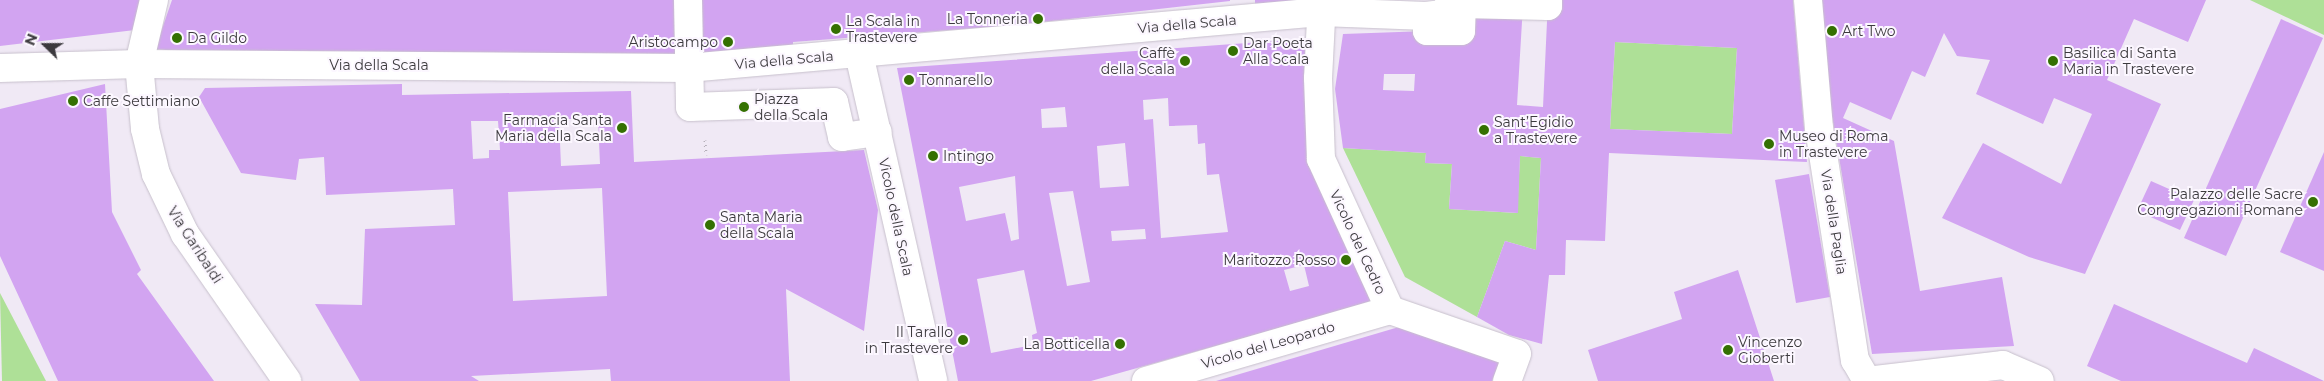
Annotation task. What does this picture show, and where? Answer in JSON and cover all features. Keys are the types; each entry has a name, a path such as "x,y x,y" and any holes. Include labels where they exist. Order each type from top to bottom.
{"street":[{"name":"Via Garibaldi","path":"154,0 139,64 149,148 165,198 287,381"},
{"path":"688,0 690,107 834,102 842,137 878,132"},
{"path":"1452,0 1443,14 1426,8 1428,31 1461,31 1462,4 1548,6 1548,0"},
{"name":"Via della Paglia","path":"1808,0 1819,128 1855,360 1867,381"},
{"name":"Via della Scala","path":"0,68 139,64 688,68 859,54 1321,6 1426,8"},
{"name":"Vicolo del Cedro","path":"1321,6 1321,159 1390,310 1517,354 1507,381"},
{"name":"Vicolo della Scala","path":"859,54 933,381"},
{"name":"Vicolo del Leopardo","path":"1146,381 1390,310"},
{"path":"1867,381 2003,365 2040,381"}],"green space":[{"path":"2250,0 2324,0 2324,35"},
{"path":"1615,42 1737,48 1732,134 1610,129"},
{"path":"1343,148 1426,153 1425,163 1452,164 1449,209 1517,213 1520,156 1541,158 1536,250 1505,241 1477,317 1405,277"},
{"path":"0,293 46,381 2,381"}],"building":[{"path":"0,0 145,0 135,30 0,46"},
{"path":"172,0 676,0 677,55 283,61 155,49"},
{"path":"701,0 1230,1 1016,25 793,42 793,57 700,63"},
{"path":"1255,0 1312,0 1255,6"},
{"path":"1548,0 1793,0 1807,162 1609,153 1605,241 1566,240 1565,275 1549,275 1542,344 1509,335 1477,317 1505,241 1536,250 1541,158 1520,156 1518,213 1449,209 1452,164 1425,163 1426,153 1343,148 1335,89 1343,34 1427,31 1462,4 1523,5 1517,105 1543,107","holes":["1615,42 1737,48 1732,134 1610,129","1384,74 1415,74 1414,91 1383,90"]},
{"path":"1819,0 2206,0 2188,42 2134,19 2107,80 2161,104 2085,274 2029,257 1942,218 1983,143 2061,184 2092,114 2054,98 2043,124 1976,94 1990,60 1957,56 1944,33 1925,77 1912,71 1891,120 1850,102 1843,118 1894,141 1920,291 2002,277 2014,346 1872,354 1828,92"},
{"path":"2281,19 2323,38 2226,256 2184,238"},
{"path":"1305,39 1308,143 1371,302 1091,381 958,381 897,68","holes":["1168,98 1169,126 1197,125 1198,144 1205,143 1207,175 1219,174 1228,232 1161,238 1153,119 1144,120 1143,100","1065,107 1067,127 1042,128 1041,109","1125,143 1129,186 1100,188 1097,146","1015,176 1019,239 1011,241 1005,213 966,221 959,187","1073,191 1090,282 1067,286 1049,193","1145,229 1146,239 1112,241 1111,231","1304,265 1309,286 1290,291 1284,270","1024,270 1037,333 1032,335 1033,345 991,353 977,279"]},
{"path":"105,84 112,212 141,270 137,274 214,381 58,381 0,256 0,109"},
{"path":"402,84 402,95 631,91 634,162 864,150 878,210 864,331 786,289 790,381 611,381 610,369 471,376 479,381 360,381 315,304 362,305 365,229 455,225 453,189 326,195 324,157 299,159 296,180 241,173 199,97 205,88","holes":["559,119 598,119 600,164 561,166","471,121 498,121 500,150 489,150 489,158 473,159","602,188 607,296 513,301 508,192"]},
{"name":"Palazzo delle Sacre Congregazioni Romane","path":"2324,152 2324,271 2280,252"},
{"path":"1809,174 1830,297 1796,303 1775,180"},
{"path":"2151,181 2194,200 2180,230 2137,211"},
{"path":"1738,270 1774,381 1598,381 1588,350 1682,319 1674,292"},
{"path":"2114,304 2247,363 2254,348 2324,381 2121,381 2087,366"},
{"path":"1409,324 1501,359 1492,381 1216,381"}],"place":[{"name":"La Tonneria","path":"1038,19"},
{"name":"La Scala in Trastevere","path":"836,29"},
{"name":"Art Two","path":"1832,31"},
{"name":"Da Gildo","path":"177,38"},
{"name":"Aristocampo","path":"728,42"},
{"name":"Dar Poeta Alla Scala","path":"1233,51"},
{"name":"Caffè della Scala","path":"1185,61"},
{"name":"Basilica di Santa Maria in Trastevere","path":"2053,61"},
{"name":"Tonnarello","path":"909,80"},
{"name":"Caffe Settimiano","path":"73,101"},
{"name":"Piazza della Scala","path":"744,107"},
{"name":"Farmacia Santa Maria della Scala","path":"622,128"},
{"name":"Sant’Egidio a Trastevere","path":"1484,130"},
{"name":"Museo di Roma in Trastevere","path":"1769,144"},
{"name":"Intingo","path":"933,156"},
{"name":"Palazzo delle Sacre Congregazioni Romane","path":"2313,202"},
{"name":"Santa Maria della Scala","path":"710,225"},
{"name":"Maritozzo Rosso","path":"1346,260"},
{"name":"Il Tarallo in Trastevere","path":"963,340"},
{"name":"La Botticella","path":"1120,344"},
{"name":"Vincenzo Gioberti","path":"1728,350"}]}
